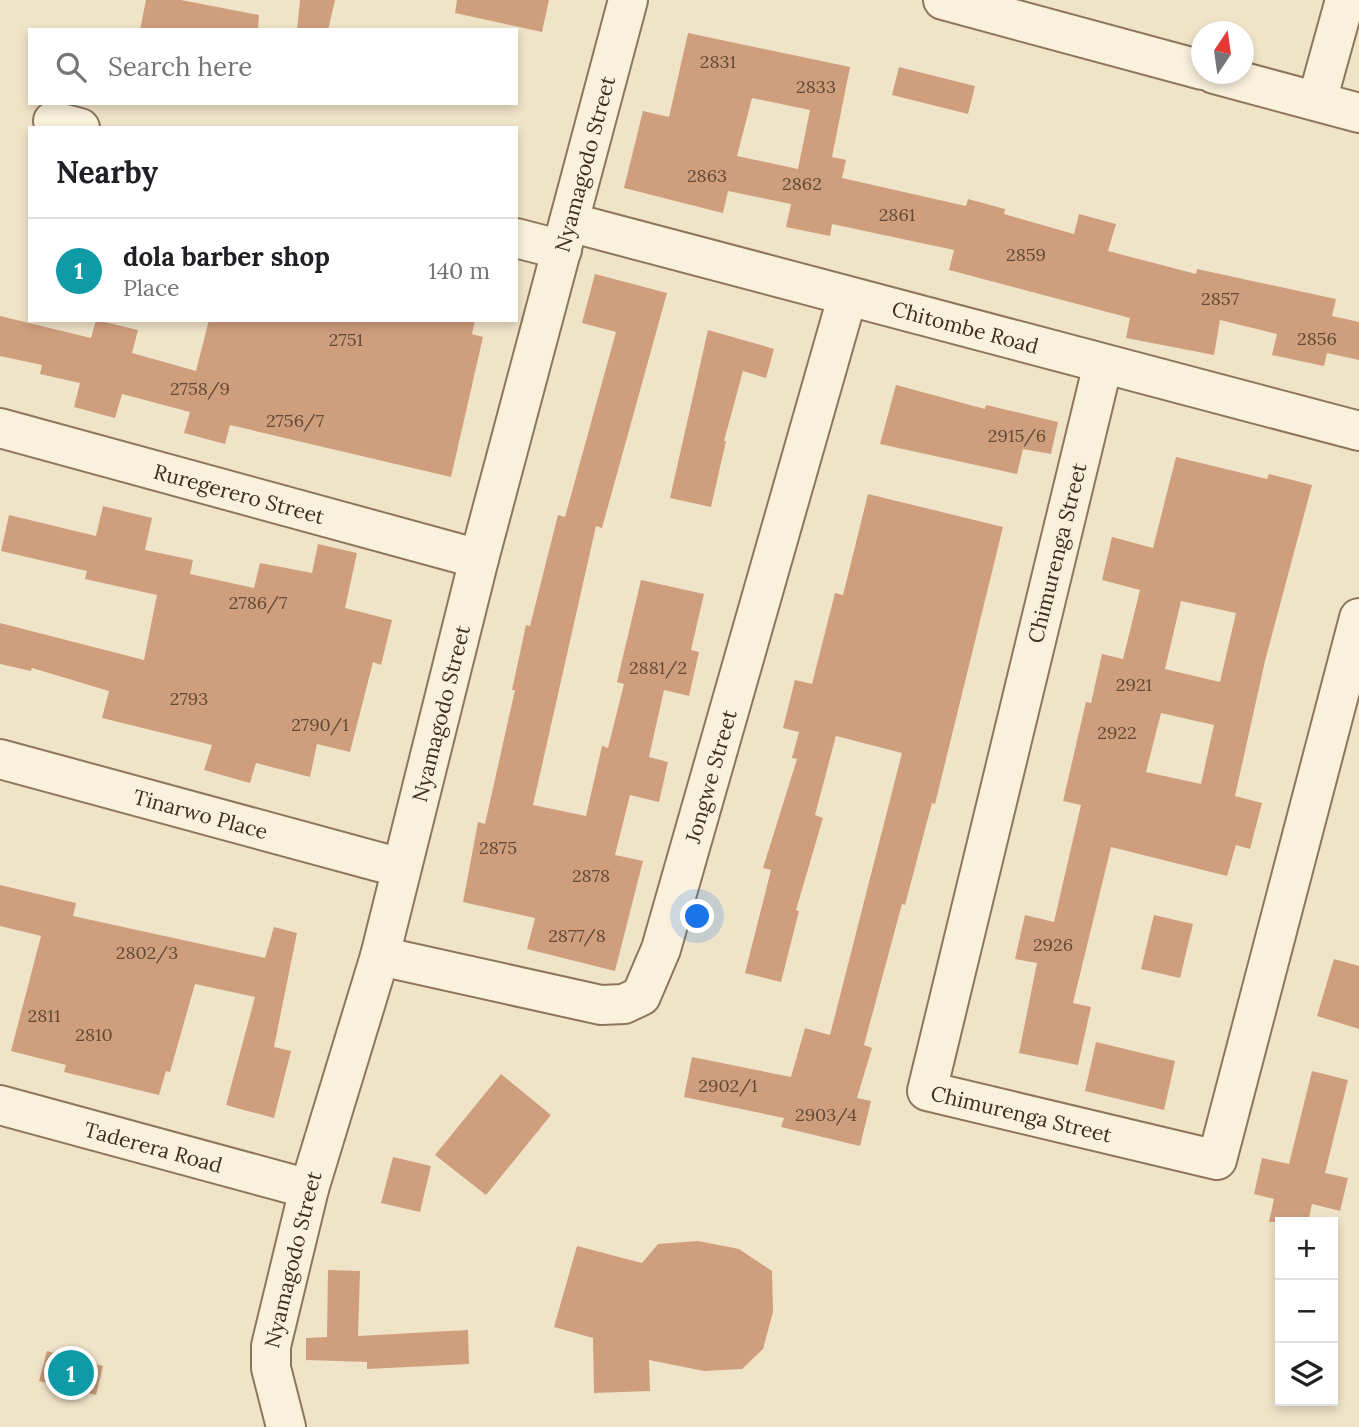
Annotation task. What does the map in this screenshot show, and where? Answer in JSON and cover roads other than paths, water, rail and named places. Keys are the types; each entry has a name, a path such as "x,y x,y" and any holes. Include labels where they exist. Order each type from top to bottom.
{"street":[{"name":"Nyamagodo Street","path":"286,1427 271,1368 271,1346 309,1189 380,956 479,559 628,0"},
{"path":"943,0 1049,14 1191,66"},
{"path":"1317,101 1345,0"},
{"path":"1252,84 1359,113"},
{"name":"Chitombe Road","path":"518,238 566,236 847,298 1359,432"},
{"name":"Jongwe Street","path":"380,956 601,1006 624,1004 641,996 661,949 847,298"},
{"name":"Chimurenga Street","path":"1102,364 928,1091 1217,1160 1359,618"},
{"name":"Ruregerero Street","path":"0,428 479,559"},
{"name":"Tinarwo Place","path":"0,759 401,868"},
{"name":"Taderera Road","path":"0,1105 309,1189"}],"place":[{"name":"dola barber shop","path":"71,1373"}]}
